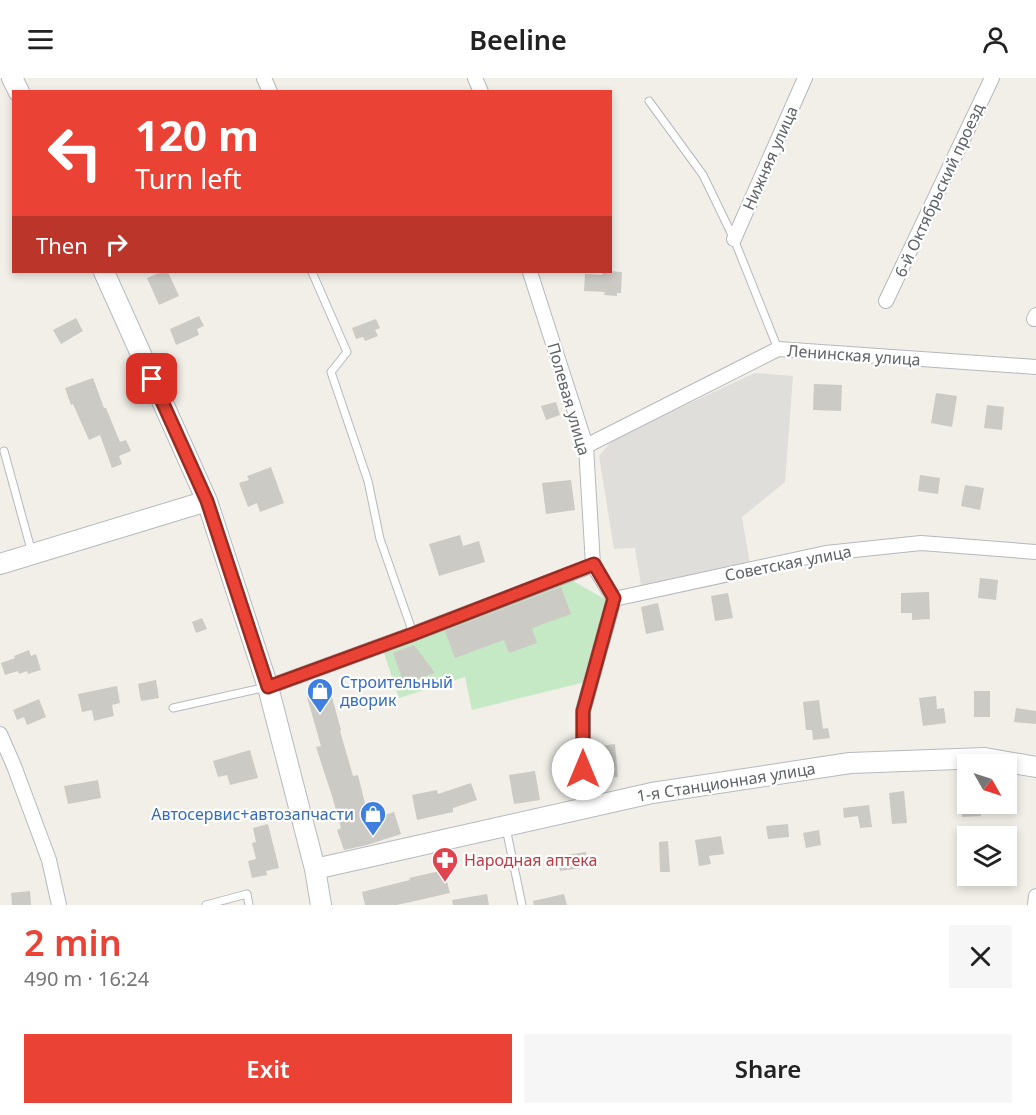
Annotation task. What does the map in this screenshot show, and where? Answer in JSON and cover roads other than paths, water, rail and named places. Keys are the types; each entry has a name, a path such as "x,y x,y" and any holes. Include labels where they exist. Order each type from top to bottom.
{"main road":[{"path":"104,273 207,501 268,687 315,869 321,905"},
{"path":"0,564 207,501"},
{"name":"1-я Станционная улица","path":"315,869 652,793 850,763 985,758 1036,767"}],"street":[{"name":"Нижняя улица","path":"734,239 805,78"},
{"name":"6-й Октябрьский проезд","path":"886,301 992,78"},
{"name":"Полевая улица","path":"530,273 586,446 594,564"},
{"name":"Ленинская улица","path":"586,446 778,349 1036,367"},
{"name":"Советская улица","path":"614,598 826,553 921,543 1036,552"},
{"path":"268,687 414,635 594,564 614,598 583,711 583,808"},
{"path":"0,734 49,860 59,905"},
{"path":"1035,905 1036,896"}],"lane":[{"path":"649,101 703,175 734,239 778,349"},
{"path":"312,273 347,352 331,372 368,482 380,539 414,635"},
{"path":"4,451 32,554"},
{"path":"173,708 268,687"},
{"path":"505,826 522,905"},
{"path":"206,905 248,894 249,905"}],"place":[{"name":"Строительный дворик","path":"320,714"},
{"name":"Автосервис+автозапчасти","path":"373,837"},
{"name":"Народная аптека","path":"445,883"}]}
